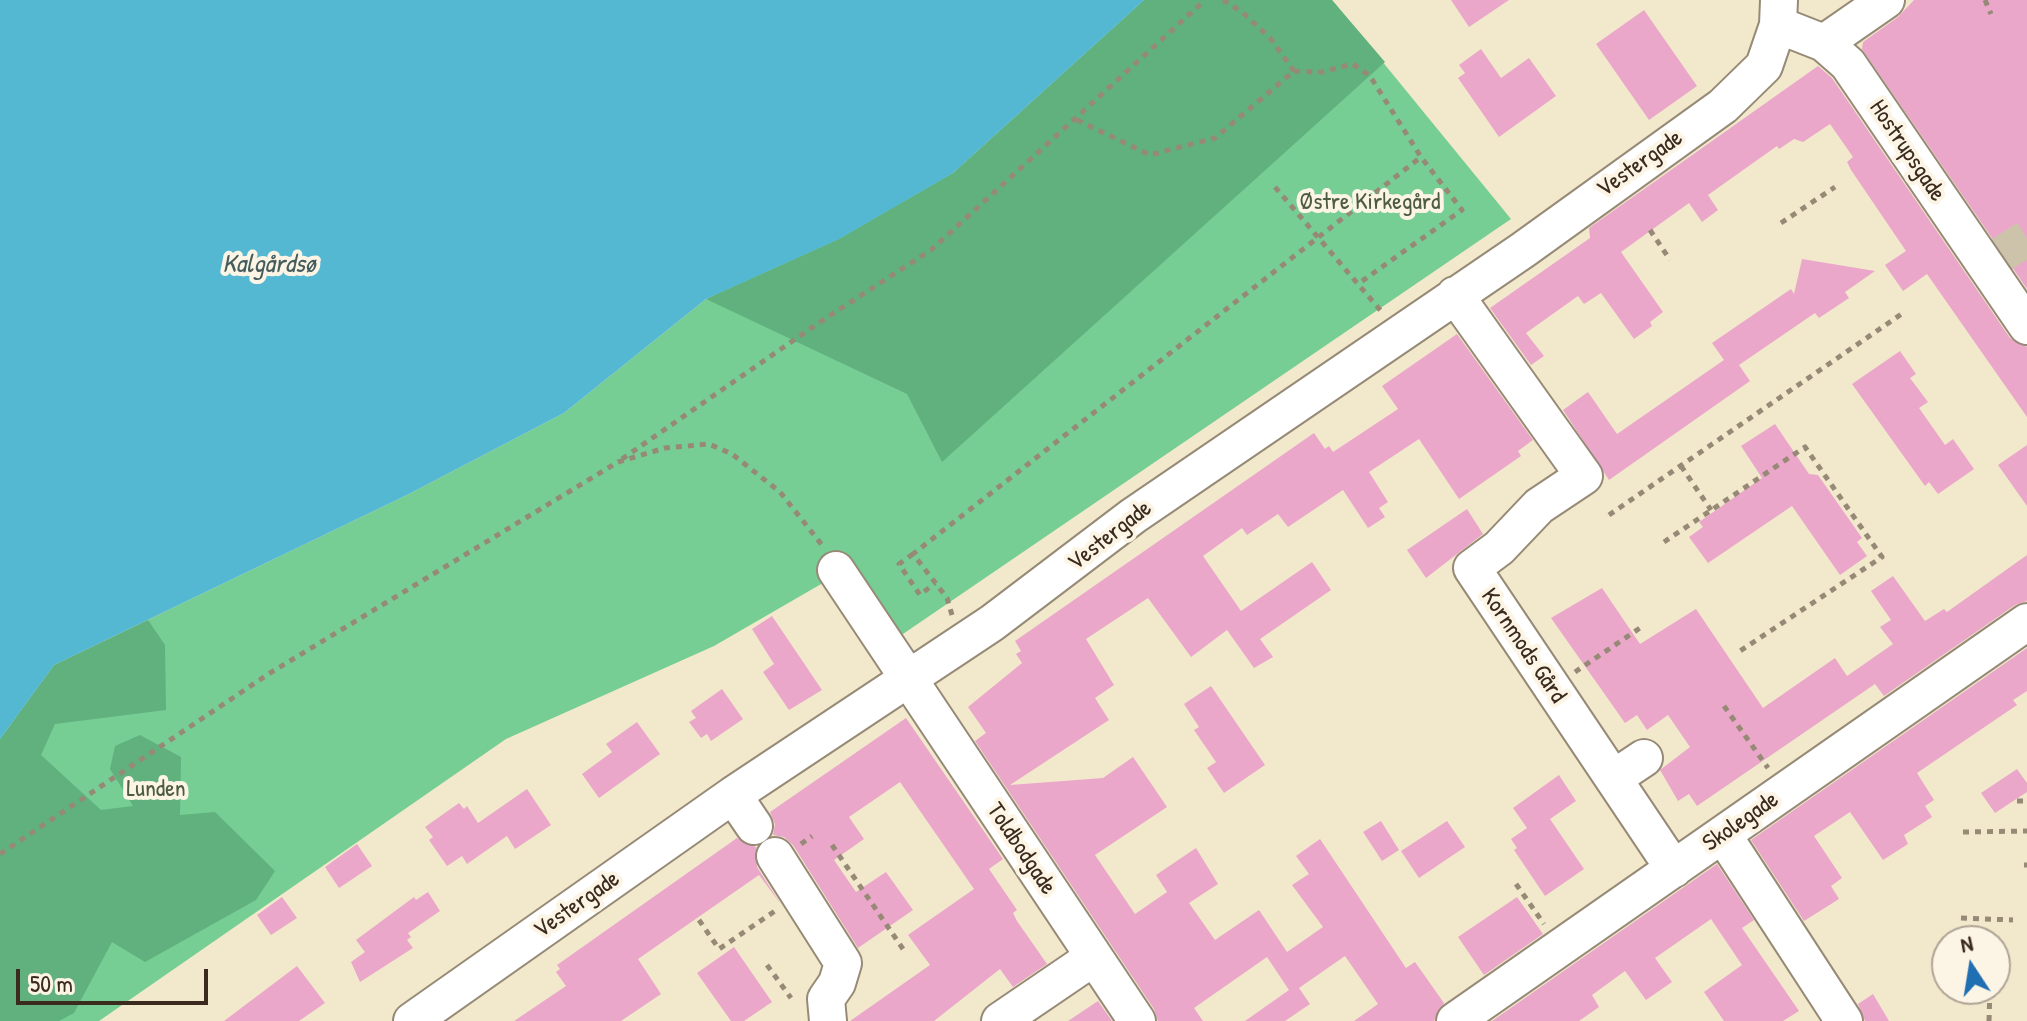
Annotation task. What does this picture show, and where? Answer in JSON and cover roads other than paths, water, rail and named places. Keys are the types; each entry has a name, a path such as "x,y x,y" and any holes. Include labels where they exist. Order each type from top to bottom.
{"street":[{"path":"1824,43 1886,0"},
{"name":"Hostrupsgade","path":"1779,13 1824,43 1848,64 1992,261 2027,326"},
{"name":"Vestergade","path":"412,1021 733,795 1066,570 1133,516 1723,106 1764,66 1779,13"},
{"name":"Kornmods Gård","path":"1455,295 1584,476 1539,506 1499,548 1472,568 1674,869"},
{"name":"Toldbodgade","path":"836,570 1137,1021"},
{"name":"Skolegade","path":"1455,1021 2027,622"},
{"path":"1614,778 1644,758"},
{"path":"733,795 754,826"},
{"path":"1723,835 1844,1021"},
{"path":"775,856 843,963 837,983 826,999 828,1021"},
{"path":"1000,1021 1094,957"}],"water":[{"name":"Kalgårdsø","path":"0,0 1144,0 953,173 839,239 706,299 564,413 407,495 54,665 0,739"}],"tunnel":[{"path":"1999,256 2027,238"}],"park label":[{"name":"Østre Kirkegård","path":"1370,203"},
{"name":"Lunden","path":"156,790"}]}
